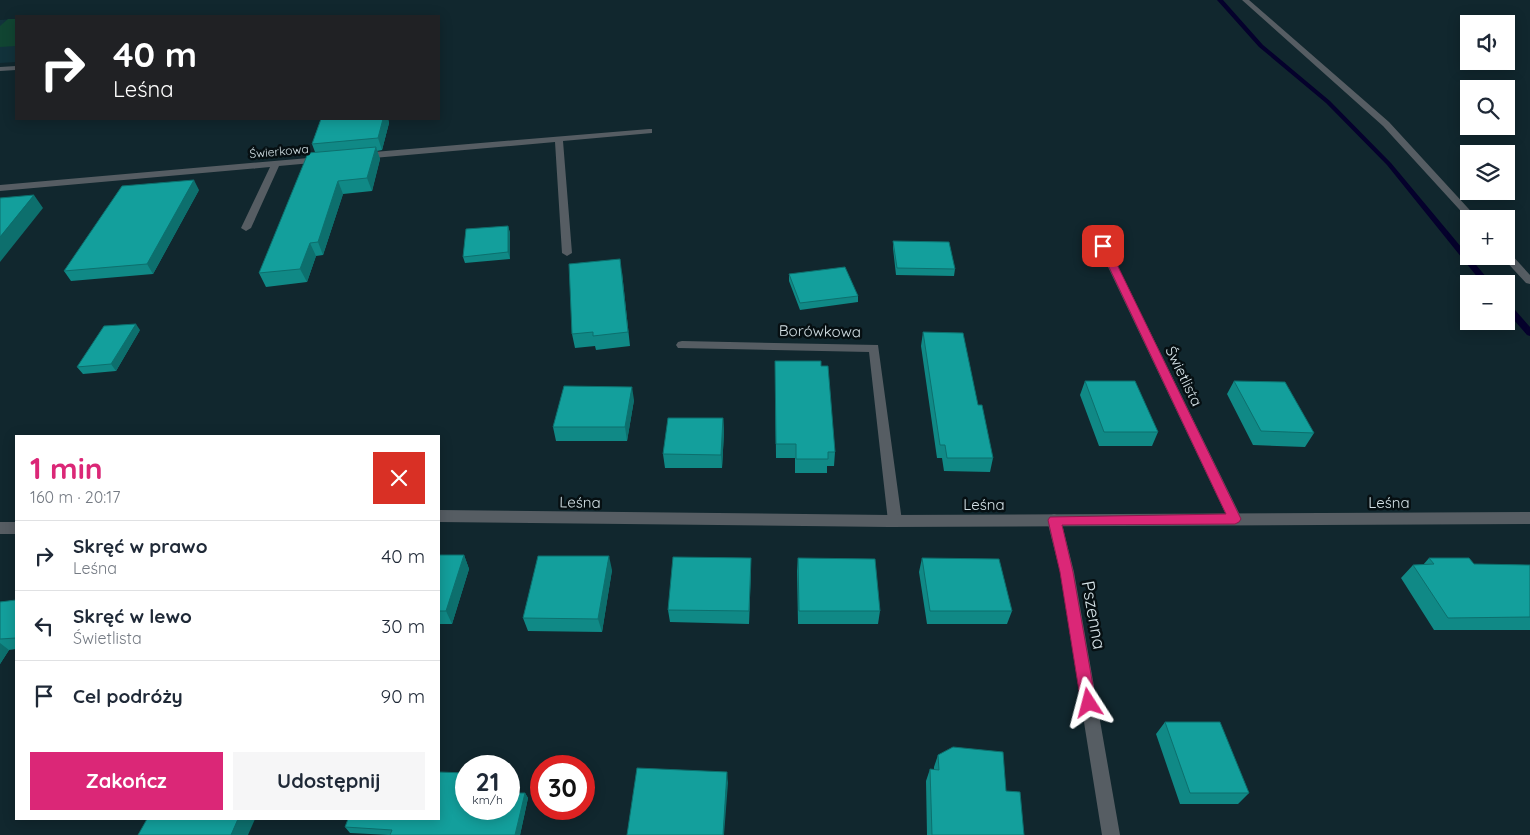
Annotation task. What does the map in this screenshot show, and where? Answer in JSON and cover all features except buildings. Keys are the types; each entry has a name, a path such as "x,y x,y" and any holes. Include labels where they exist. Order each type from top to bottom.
{"street":[{"path":"1247,2 1386,124 1465,210"},
{"path":"0,69 15,68"},
{"path":"354,157 649,130"},
{"path":"559,139 567,253"},
{"name":"Świerkowa","path":"0,188 325,159"},
{"path":"246,228 276,164"},
{"name":"Świetlista","path":"1103,246 1235,519"},
{"path":"1515,265 1530,281"},
{"name":"Borówkowa","path":"682,345 874,348 891,501 895,521"},
{"name":"Leśna","path":"440,516 895,521 1530,518"},
{"name":"Pszenna","path":"1054,520 1067,572 1111,835"},
{"path":"0,528 15,528"}],"shaded area":[{"path":"15,19 15,62 0,63 0,20"}],"green space":[{"path":"8,19 15,19 15,46 0,47 0,26"}],"waterway":[{"path":"1220,0 1261,46 1328,102 1389,164 1481,275"},
{"path":"1515,316 1530,333"}],"route":[{"path":"1089,703 1067,572 1054,520 1235,519 1103,246"}]}
